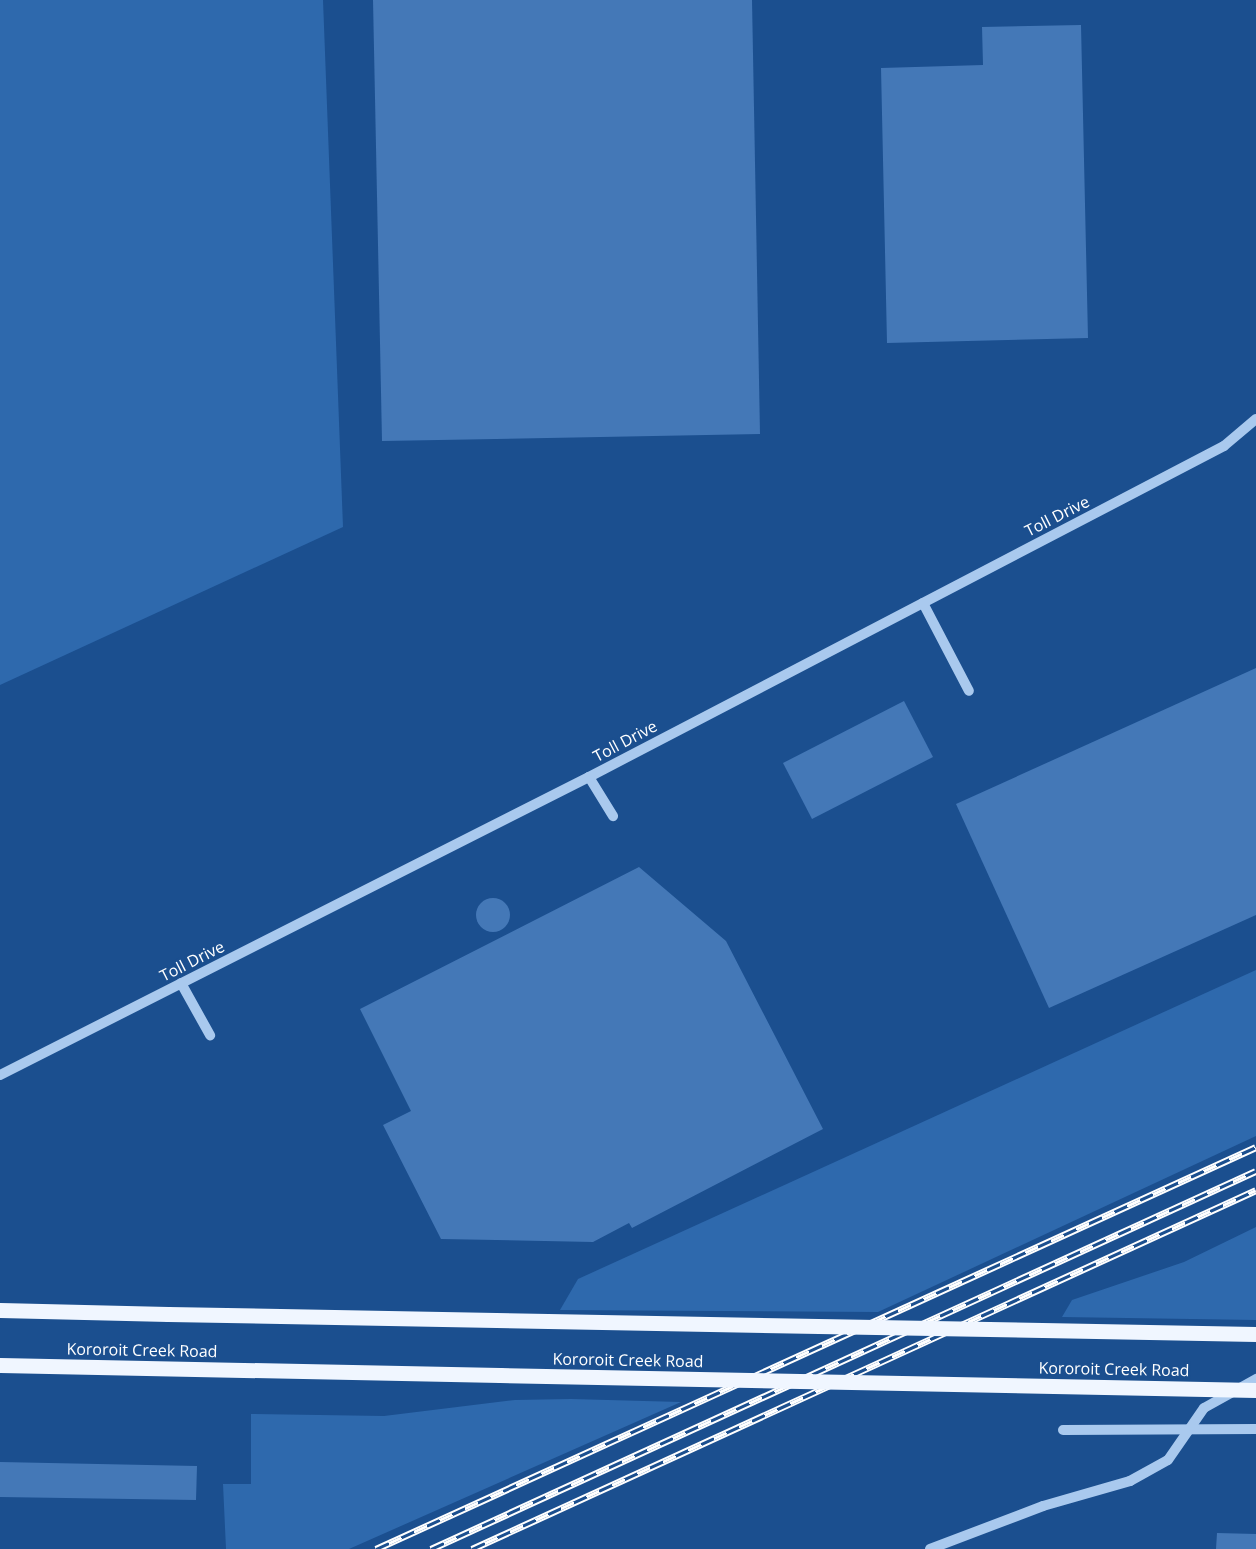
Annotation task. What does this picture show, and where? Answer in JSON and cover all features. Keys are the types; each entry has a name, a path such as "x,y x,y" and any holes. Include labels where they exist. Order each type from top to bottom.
{"main road":[{"path":"0,1310 1256,1334"},
{"name":"Kororoit Creek Road","path":"0,1365 1256,1390"}],"street":[{"name":"Toll Drive","path":"0,1075 589,777 1224,446 1256,419"},
{"path":"923,603 969,691"},
{"path":"589,777 613,816"},
{"path":"181,983 210,1035"},
{"path":"930,1549 1043,1506 1130,1481 1168,1460 1185,1432 1204,1408 1256,1379"},
{"path":"1063,1430 1185,1432 1256,1429"}],"shaded area":[{"path":"0,0 323,0 343,527 0,685"},
{"path":"1256,970 1256,1136 878,1312 560,1310 578,1279"},
{"path":"1256,1227 1256,1320 1062,1317 1072,1300 1184,1262"},
{"path":"515,1400 681,1402 349,1549 226,1549 223,1484 251,1484 251,1414 384,1416"}],"building":[{"path":"373,0 752,0 760,434 382,441"},
{"path":"1081,25 1088,338 887,343 881,68 983,65 982,27"},
{"path":"1256,668 1256,915 1049,1008 956,804"},
{"path":"904,701 933,757 812,819 783,763"},
{"path":"639,867 726,941 823,1129 632,1228 629,1223 593,1242 441,1239 383,1125 411,1111 360,1009"},
{"path":"493,898 505,903 510,915 505,927 493,932 481,927 476,915 481,903"},
{"path":"0,1462 197,1466 196,1500 0,1497"},
{"path":"1217,1533 1256,1534 1256,1549 1216,1549"}],"railway":[{"path":"376,1549 1256,1147"},
{"path":"431,1549 1256,1171"},
{"path":"472,1549 1256,1190"}]}
